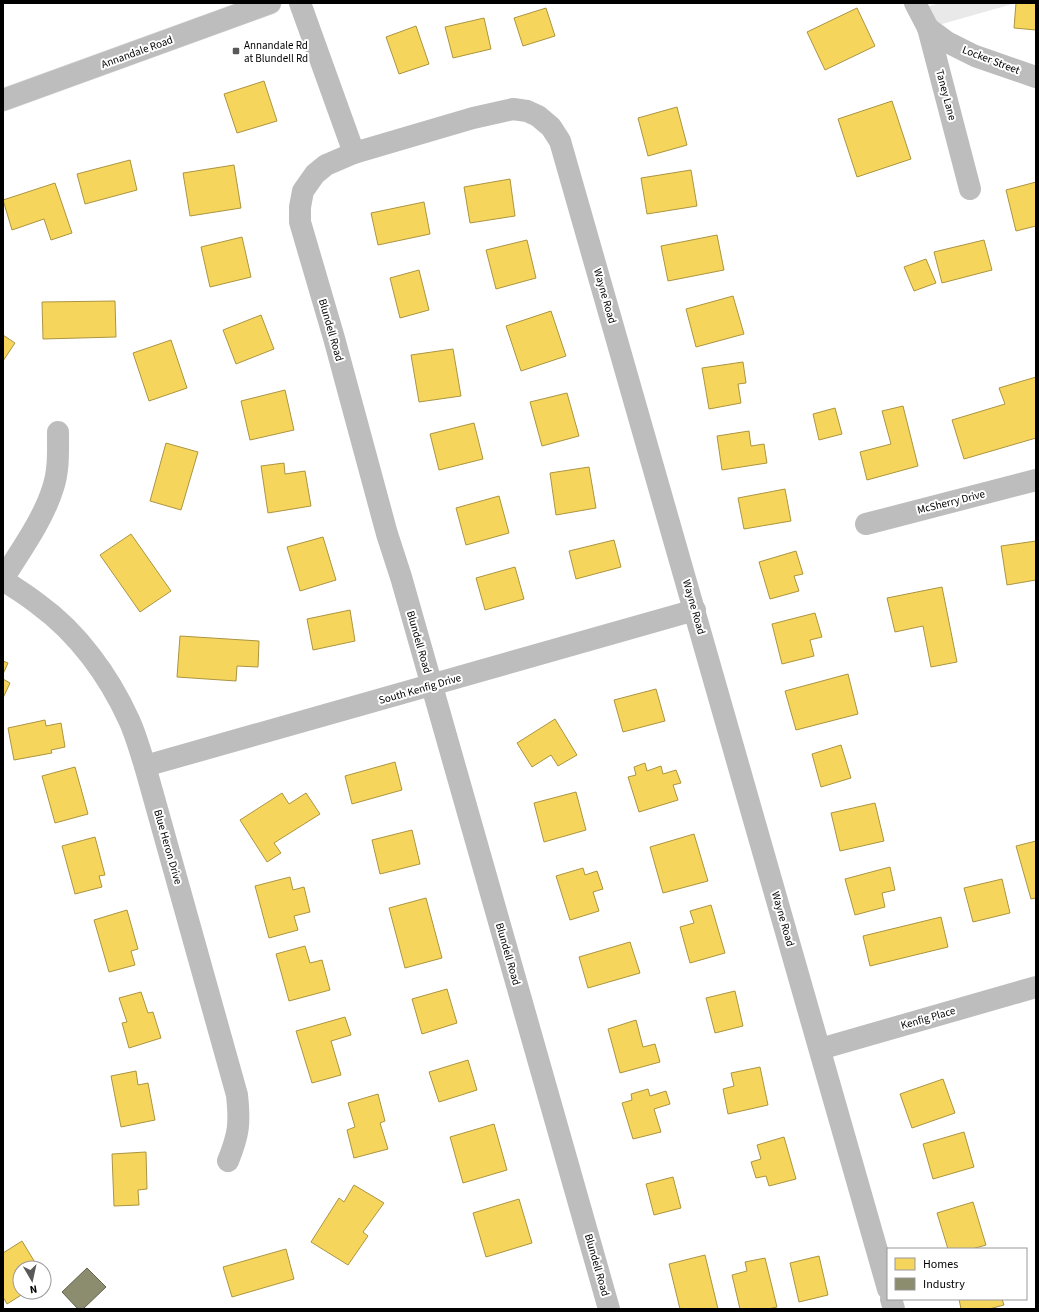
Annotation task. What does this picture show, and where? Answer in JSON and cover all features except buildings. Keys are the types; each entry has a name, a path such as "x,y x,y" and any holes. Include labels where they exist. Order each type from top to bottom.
{"street":[{"name":"Annandale Road","path":"3,100 270,3"},
{"path":"300,3 354,153"},
{"name":"Taney Lane","path":"915,3 928,28 970,189"},
{"name":"Locker Street","path":"928,28 947,42 975,56 1036,77"},
{"name":"Wayne Road","path":"354,153 473,118 513,110 527,111 538,116 551,127 560,141 887,1285"},
{"name":"Blundell Road","path":"354,153 326,165 315,174 303,191 300,207 300,222 334,338 387,534 432,686 609,1309"},
{"path":"3,580 42,515 54,487 58,462 58,432"},
{"name":"McSherry Drive","path":"866,524 1036,480"},
{"name":"Blue Heron Drive","path":"3,580 39,604 60,622 86,650 112,685 130,721 145,766 237,1095 240,1118 236,1141 228,1160"},
{"name":"South Kenfig Drive","path":"145,766 432,686 695,610"},
{"name":"Kenfig Place","path":"820,1049 1036,988"}],"shaded area":[{"path":"940,3 1016,3 935,26 926,7"}],"place":[{"name":"Annandale Rd at Blundell Rd","path":"236,51"}]}
